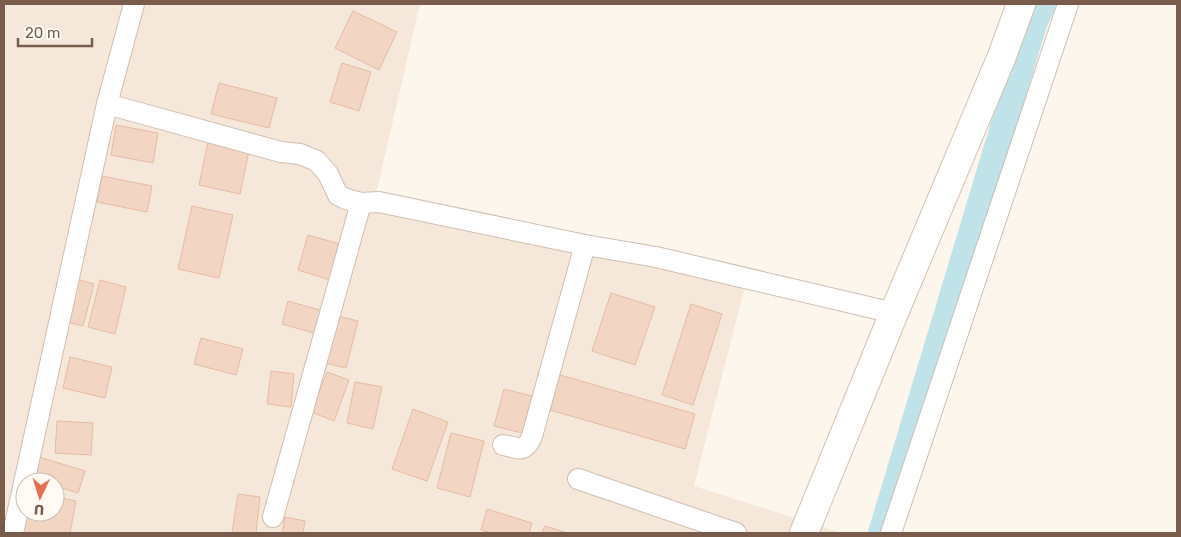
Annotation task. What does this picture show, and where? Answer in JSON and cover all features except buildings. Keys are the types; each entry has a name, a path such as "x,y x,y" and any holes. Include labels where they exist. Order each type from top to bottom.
{"main road":[{"path":"804,533 1002,56 1021,4"}],"street":[{"path":"13,533 107,104 134,4"},
{"path":"891,533 1068,4"},
{"path":"107,104 282,152 300,154 317,161 328,174 338,195 361,203 379,202 585,245 656,257 894,313"},
{"path":"273,517 361,203"},
{"path":"503,445 525,448 528,445 585,245"},
{"path":"578,479 736,533"}],"shaded area":[{"path":"4,4 420,4 376,194 747,278 694,486 842,533 4,533"}],"waterway":[{"path":"881,533 1034,24 1043,4"}]}
